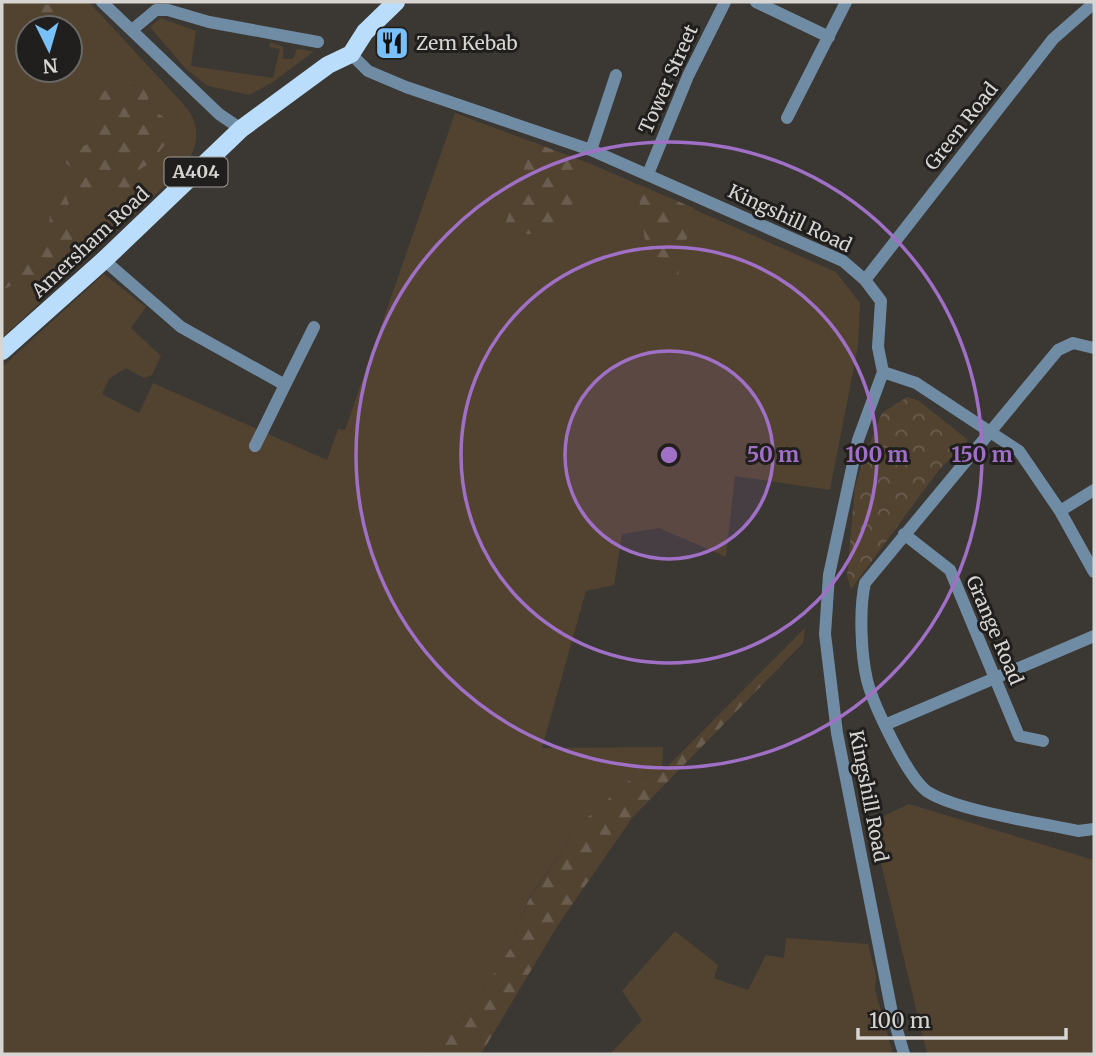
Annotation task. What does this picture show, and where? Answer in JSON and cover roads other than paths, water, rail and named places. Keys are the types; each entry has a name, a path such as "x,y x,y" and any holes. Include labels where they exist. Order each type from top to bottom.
{"main road":[{"name":"Amersham Road","path":"2,351 104,260 241,129 328,65 351,54 365,32 396,2"}],"street":[{"path":"102,2 219,114 241,129"},
{"name":"Tower Street","path":"648,174 688,76 724,2"},
{"path":"756,2 829,37"},
{"path":"787,118 845,2"},
{"name":"Green Road","path":"865,280 1053,39 1094,3"},
{"path":"132,30 156,10 181,8 318,42"},
{"name":"Kingshill Road","path":"351,54 368,71 405,87 591,150 843,261 865,280 881,301 878,348 883,372 855,453 829,575 825,634 837,733 892,1013 904,1054"},
{"path":"591,150 616,75"},
{"path":"104,260 181,327 285,385"},
{"path":"254,446 314,327"},
{"path":"1094,348 1073,343 1058,350 865,583 861,601 867,680 905,767 926,791 950,802 1079,831 1094,829"},
{"path":"883,372 916,383 1019,451 1060,511 1094,572"},
{"path":"1060,511 1094,490"},
{"name":"Grange Road","path":"904,534 950,570 1019,736 1043,741"},
{"path":"887,724 1094,636"}],"place":[{"name":"Zem Kebab","path":"392,43"}]}
